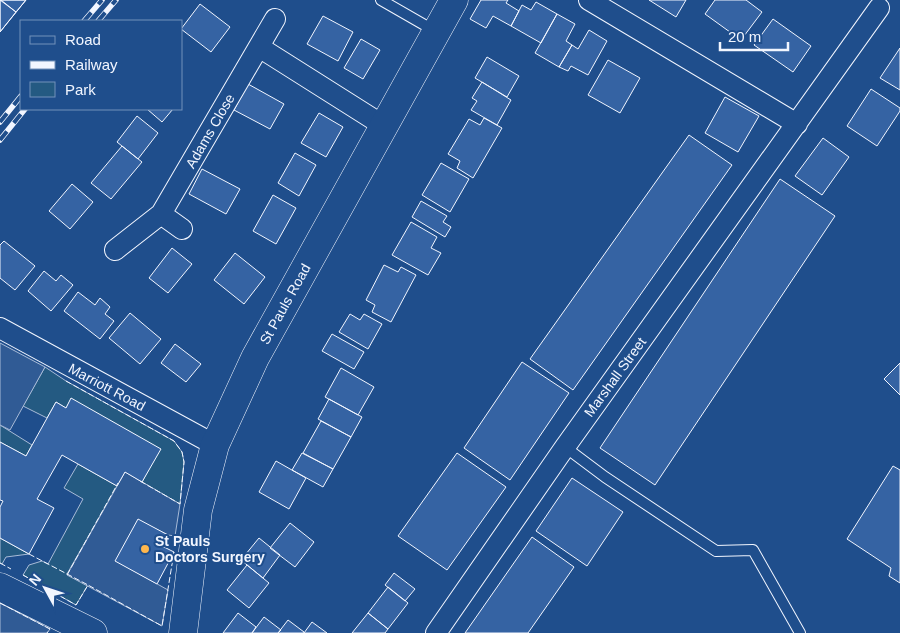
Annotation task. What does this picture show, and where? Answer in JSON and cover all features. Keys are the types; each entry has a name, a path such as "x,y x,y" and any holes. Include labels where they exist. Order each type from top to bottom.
{"main road":[{"name":"St Pauls Road","path":"183,633 198,510 215,446 255,358 454,0"},
{"path":"0,587 82,631"}],"street":[{"path":"590,0 612,6 798,124"},
{"name":"Marshall Street","path":"436,633 565,447 798,124 879,8"},
{"name":"Adams Close","path":"115,250 161,214 275,19"},
{"path":"259,47 384,126"},
{"path":"161,214 182,229"},
{"name":"Marriott Road","path":"0,328 215,446"}],"lane":[{"path":"381,0 436,31"},
{"path":"565,447 605,477 716,550 753,550 800,633"}],"green space":[{"path":"45,367 66,381 174,441 182,452 184,462 180,504 142,482 160,449 71,399 66,408 56,402 47,418 23,406"},
{"path":"0,425 32,445 26,456 0,442"},
{"path":"78,464 117,486 67,574 88,585 76,605 23,575 29,565 42,561 48,564 83,499 64,488"},
{"path":"0,538 29,554 6,557 2,564 0,563"}],"shaded area":[{"path":"0,343 45,367 10,430 0,425"},
{"path":"125,472 180,504 175,536 168,535 138,520 116,561 168,590 162,626 67,575"},
{"path":"0,603 50,629 47,633 0,633"}],"building":[{"path":"0,0 26,0 0,32"},
{"path":"0,0 16,12 0,32"},
{"path":"1,0 26,0 16,12"},
{"path":"481,0 508,0 506,3 519,11 511,26 493,16 486,28 470,19"},
{"path":"649,0 686,0 676,17"},
{"path":"715,0 746,0 762,12 741,40 705,14"},
{"path":"536,2 557,14 541,43 511,26 522,5 531,10"},
{"path":"200,4 230,27 211,52 182,30"},
{"path":"557,14 575,24 566,41 572,45 559,67 535,53"},
{"path":"323,16 353,32 338,61 307,44"},
{"path":"773,19 811,46 793,72 754,45"},
{"path":"589,30 607,41 588,75 571,66 568,71 559,67 572,45 578,49"},
{"path":"361,39 380,50 363,79 344,68"},
{"path":"900,48 900,90 880,78"},
{"path":"487,57 519,76 507,97 475,78"},
{"path":"608,60 640,78 620,113 588,95"},
{"path":"482,82 511,100 497,125 471,110 477,101 472,98"},
{"path":"248,84 284,104 270,129 234,110"},
{"path":"871,89 900,108 900,111 877,146 847,126"},
{"path":"725,97 759,116 738,152 705,133"},
{"path":"148,110 172,110 162,122"},
{"path":"319,113 343,127 326,157 301,143"},
{"path":"137,116 158,133 138,159 117,142"},
{"path":"484,118 502,128 473,178 457,168 460,161 448,154 469,119 480,125"},
{"path":"689,135 732,165 573,390 530,359"},
{"path":"823,138 849,157 822,195 795,176"},
{"path":"122,146 142,162 111,199 91,183"},
{"path":"295,153 316,165 299,196 278,183"},
{"path":"441,163 469,179 450,212 422,195"},
{"path":"202,169 240,189 226,214 189,194"},
{"path":"780,179 835,216 655,485 600,448"},
{"path":"72,184 93,202 70,229 49,211"},
{"path":"273,195 296,208 276,244 253,231"},
{"path":"421,201 447,216 443,222 451,227 445,237 412,217"},
{"path":"411,222 437,237 431,248 441,253 428,275 392,255"},
{"path":"4,241 35,266 15,290 0,278 0,245"},
{"path":"172,248 192,264 168,293 149,278"},
{"path":"235,253 265,277 244,304 214,280"},
{"path":"384,265 398,272 401,267 416,275 391,322 372,312 375,305 366,300"},
{"path":"44,271 56,281 61,275 73,285 51,311 28,291"},
{"path":"78,292 95,305 100,298 110,307 105,314 114,321 100,339 64,311"},
{"path":"130,313 161,339 140,364 109,338"},
{"path":"350,314 360,320 364,314 382,324 368,349 339,332"},
{"path":"332,334 364,352 354,369 322,351"},
{"path":"175,344 201,364 186,382 161,363"},
{"path":"522,362 569,393 510,480 464,448"},
{"path":"900,363 900,395 884,379"},
{"path":"341,368 374,387 358,415 325,397"},
{"path":"71,398 161,449 142,482 125,472 117,486 62,455 37,499 54,508 29,554 0,538 0,507 3,501 0,500 0,442 26,456 56,402 66,408"},
{"path":"329,399 362,417 351,437 318,419"},
{"path":"321,421 351,437 333,469 303,453"},
{"path":"302,453 333,469 323,487 292,470"},
{"path":"457,453 506,487 447,570 398,536"},
{"path":"276,461 306,478 289,509 259,492"},
{"path":"893,466 900,470 900,583 889,576 891,568 847,539"},
{"path":"572,478 623,512 587,566 536,531"},
{"name":"St Pauls Doctors Surgery","path":"138,519 168,535 162,546 174,552 157,584 115,561"},
{"path":"290,523 314,542 295,567 270,548"},
{"path":"532,537 574,567 528,633 465,633"},
{"path":"259,538 280,555 263,578 241,560"},
{"path":"247,565 269,583 249,608 227,590"},
{"path":"394,573 415,589 405,601 385,585"},
{"path":"388,587 408,603 388,629 368,613"},
{"path":"238,613 256,627 252,633 223,633"},
{"path":"368,613 388,629 385,633 352,633"},
{"path":"264,617 281,630 278,633 252,633"},
{"path":"288,620 304,632 304,633 278,633"},
{"path":"312,622 327,633 304,633"}],"railway":[{"path":"85,20 102,0"},
{"path":"99,20 116,0"},
{"path":"0,122 20,97"},
{"path":"0,140 24,110"}],"fence":[{"path":"66,381 174,441 182,452 184,462 180,504 140,481"},
{"path":"67,575 118,483"},
{"path":"23,575 76,605 88,585 162,626 174,552"},
{"path":"29,554 88,585"},
{"path":"0,563 11,569"},
{"path":"0,603 50,629 47,633"}],"place":[{"name":"St Pauls Doctors Surgery","path":"145,549"}]}
